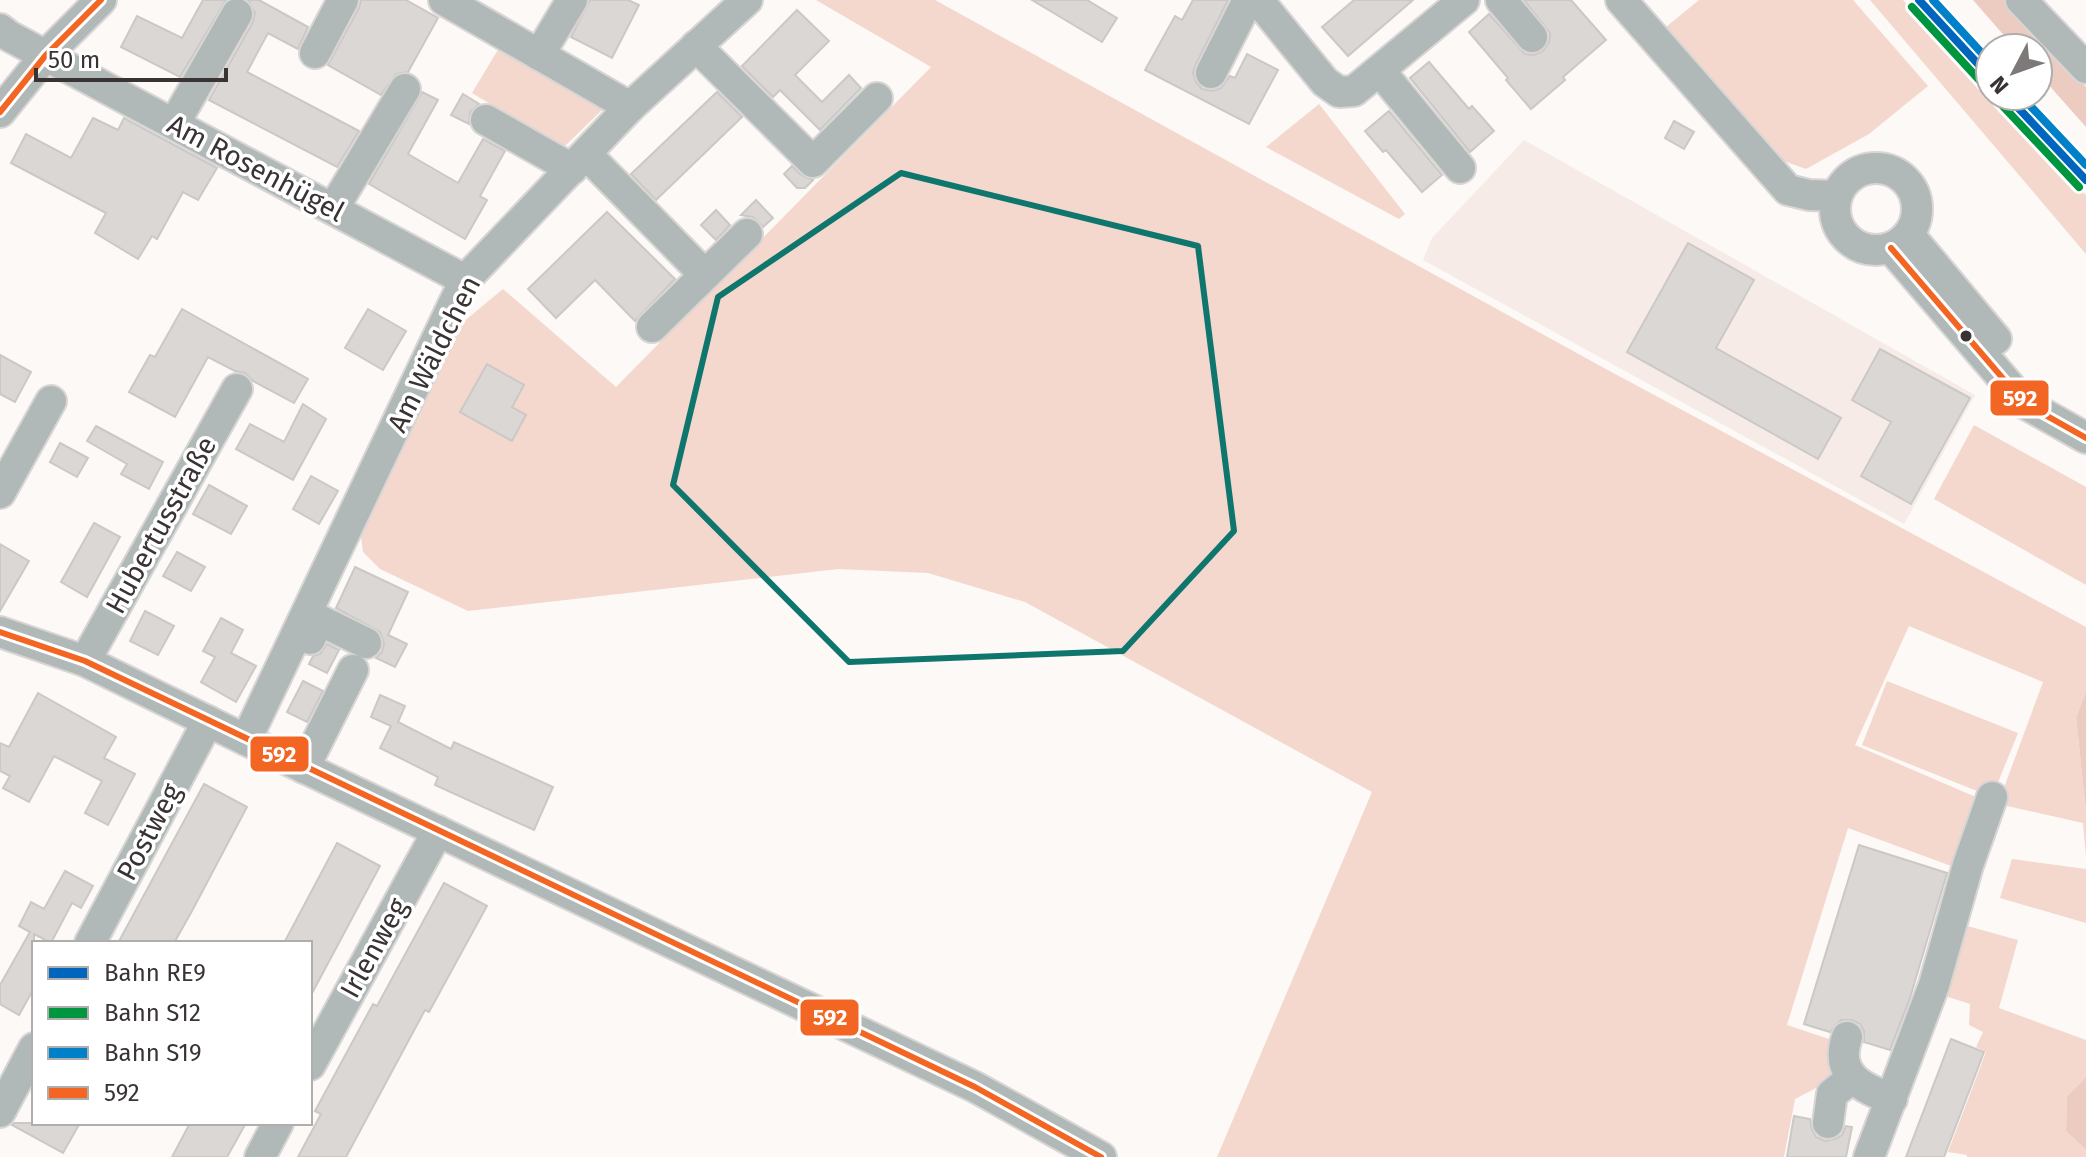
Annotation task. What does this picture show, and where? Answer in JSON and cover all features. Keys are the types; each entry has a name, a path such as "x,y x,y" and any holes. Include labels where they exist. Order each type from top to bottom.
{"street":[{"path":"0,112 46,55 101,0"},
{"path":"315,53 343,0"},
{"path":"444,0 630,107"},
{"path":"539,55 572,0"},
{"name":"Am Wäldchen","path":"246,740 465,280 630,107 747,0"},
{"path":"1211,73 1248,0"},
{"path":"1258,0 1325,82 1339,92 1354,91 1464,0"},
{"path":"1501,0 1532,37"},
{"path":"1621,0 1788,190 1809,195 1837,196"},
{"path":"2021,0 2086,68"},
{"path":"174,124 237,14"},
{"name":"Am Rosenhügel","path":"0,29 465,280"},
{"path":"696,46 813,162 877,98"},
{"path":"1380,71 1460,168"},
{"path":"333,209 405,89"},
{"path":"486,120 579,162 705,275"},
{"path":"1881,168 1906,180 1917,204 1917,218 1900,241 1877,251 1863,249 1850,242 1836,221 1834,208 1843,183 1853,174 1881,168"},
{"path":"652,327 747,234"},
{"path":"1900,241 2075,432"},
{"name":"Hubertusstraße","path":"85,661 237,389"},
{"path":"0,493 51,401"},
{"path":"298,632 310,639 319,620 366,643"},
{"path":"0,632 85,661 975,1087 1101,1157"},
{"path":"304,768 353,670"},
{"name":"Postweg","path":"91,941 208,721"},
{"path":"1869,1157 1934,985 1968,865 1992,797"},
{"name":"Irlenweg","path":"312,1061 438,831"},
{"path":"1847,1037 1843,1047 1852,1078 1863,1088 1892,1099"},
{"path":"0,1112 32,1052"},
{"path":"1828,1123 1832,1094 1852,1078"},
{"path":"260,1157 277,1125"}],"highlighted area":[{"path":"901,173 1198,246 1234,531 1123,651 849,662 673,485 718,297"}],"shaded area":[{"path":"816,0 935,0 1604,368 2086,627 2086,692 2076,717 2086,813 2086,857 2083,823 1998,804 2043,682 1909,626 1855,745 1978,798 1954,867 1848,828 1787,1025 1832,1040 1841,1075 1795,1099 1784,1157 1217,1157 1372,792 1025,602 928,573 838,569 468,611 380,569 363,552 361,536 462,323 503,289 616,387 931,67"},
{"path":"1699,0 1853,0 1928,86 1869,134 1806,169 1778,159 1666,27"},
{"path":"1870,0 1903,0 1974,76 1974,112 2008,112 2086,195 2086,254"},
{"path":"1973,0 2006,0 2035,32 2001,32"},
{"path":"499,48 603,109 563,148 472,93"},
{"path":"2054,52 2086,87 2086,127 2054,91"},
{"path":"1319,104 1405,214 1399,219 1266,147"},
{"path":"1524,140 1975,395 1904,524 1423,260 1432,238"},
{"path":"1974,425 2086,487 2086,585 1934,499"},
{"path":"1887,681 2018,733 1992,797 1862,745"},
{"path":"2086,692 2086,813 2076,717"},
{"path":"2012,859 2086,869 2086,923 2000,898"},
{"path":"1960,924 2018,940 1999,1008 2086,1040 2086,1077 2067,1096 2066,1131 2086,1150 2086,1157 1967,1157 1948,1152 1986,1052 1976,1047 1983,1032 1969,1025 1970,1004 1936,993"},
{"path":"2086,1077 2086,1150 2066,1131 2067,1096"}],"building":[{"path":"203,0 226,0 180,77 121,47 137,16 182,38"},
{"path":"248,0 259,0 308,27 298,49 268,33 247,72 359,131 337,167 209,100 253,22 255,13"},
{"path":"361,0 406,0 438,18 408,72 396,74 381,95 328,65"},
{"path":"590,0 628,0 639,5 612,58 571,37"},
{"path":"1032,0 1087,0 1117,18 1102,42"},
{"path":"1193,0 1228,0 1195,66 1193,73 1202,89 1213,91 1221,88 1230,76 1235,78 1247,54 1278,70 1249,124 1145,70 1175,16 1182,20"},
{"path":"1354,0 1413,0 1348,56 1322,27"},
{"path":"1524,0 1571,0 1606,40 1531,109 1469,32 1489,14 1525,54 1534,55 1543,51 1550,33"},
{"path":"797,10 829,41 795,75 822,102 849,75 861,88 820,130 780,90 773,97 742,66"},
{"path":"1429,62 1469,109 1472,106 1494,131 1470,152 1410,78"},
{"path":"422,92 438,100 408,154 458,183 483,139 505,151 480,196 487,200 465,239 369,184"},
{"path":"717,92 742,117 656,200 631,174"},
{"path":"463,94 479,104 470,112 469,124 451,115"},
{"path":"1389,111 1442,175 1422,192 1365,131"},
{"path":"93,118 118,130 124,118 217,168 198,200 183,192 157,239 152,236 138,259 95,233 106,213 11,163 26,134 71,158"},
{"path":"1674,121 1694,132 1684,149 1665,138"},
{"path":"792,166 801,175 813,180 805,188 797,188 784,174"},
{"path":"756,200 773,218 763,227 753,217 741,215"},
{"path":"716,210 730,225 716,240 701,225"},
{"path":"607,212 675,279 635,321 595,280 556,318 528,289"},
{"path":"1688,243 1754,280 1716,348 1841,418 1818,459 1627,352"},
{"path":"182,309 308,379 294,403 253,381 245,373 208,357 175,417 129,392 150,355 155,357"},
{"path":"368,309 406,331 383,370 345,348"},
{"path":"1880,349 1970,398 1911,504 1861,476 1891,422 1852,400"},
{"path":"0,355 31,372 15,402 0,394"},
{"path":"487,364 524,385 512,407 526,415 512,441 460,412"},
{"path":"303,404 326,419 293,480 236,449 250,424 284,442"},
{"path":"96,426 163,462 149,489 121,474 127,464 87,441"},
{"path":"60,443 88,458 77,477 50,462"},
{"path":"311,476 338,491 319,524 293,509"},
{"path":"209,485 247,506 231,534 193,514"},
{"path":"94,523 120,537 87,597 61,582"},
{"path":"0,544 29,561 0,611"},
{"path":"177,552 205,567 191,591 163,576"},
{"path":"355,567 408,592 388,635 407,644 395,667 376,658 382,652 384,643 380,632 336,608"},
{"path":"145,611 174,626 158,655 130,641"},
{"path":"221,618 243,630 231,653 256,666 236,702 201,682 215,657 203,651"},
{"path":"327,644 339,650 327,673 309,664"},
{"path":"303,681 323,691 307,722 287,712"},
{"path":"38,693 116,737 104,758 135,774 108,825 85,813 102,781 54,756 29,802 3,788 10,776 0,771 0,743 9,747"},
{"path":"380,695 405,706 398,722 451,749 454,742 553,787 534,830 435,785 438,777 380,748 391,726 371,717"},
{"path":"204,784 247,807 175,941 119,941"},
{"path":"337,843 380,866 312,993 312,941 285,941"},
{"path":"1859,845 1947,873 1910,998 1890,1050 1864,1042 1864,1031 1860,1024 1852,1020 1841,1020 1830,1032 1804,1024"},
{"path":"65,871 93,886 81,908 72,903 52,941 34,934 32,992 19,1015 0,1004 0,985 30,932 19,926 31,902 44,909"},
{"path":"444,883 487,906 429,1012 425,1010 346,1157 298,1157 321,1114 315,1111"},
{"path":"1951,1039 1984,1052 1944,1157 1906,1157"},
{"path":"1794,1116 1810,1119 1816,1137 1825,1141 1842,1135 1846,1126 1852,1127 1846,1157 1787,1157"},
{"path":"32,1123 79,1125 63,1153 12,1125"},
{"path":"189,1125 245,1125 227,1157 172,1157"}],"rail line":[{"name":"RE9","path":"1919,0 1974,60"},
{"name":"S19","path":"1933,0 1974,45"},
{"name":"S12","path":"1912,7 1974,74"},
{"name":"S12","path":"2008,112 2079,187"},
{"name":"RE9","path":"2022,112 2086,180"},
{"name":"S19","path":"2036,112 2086,165"}],"transit line":[{"name":"592","path":"0,112 46,55 101,0"},
{"name":"592","path":"1891,248 2024,403 2086,438"},
{"name":"592","path":"0,632 85,661 975,1087 1101,1157"}]}
